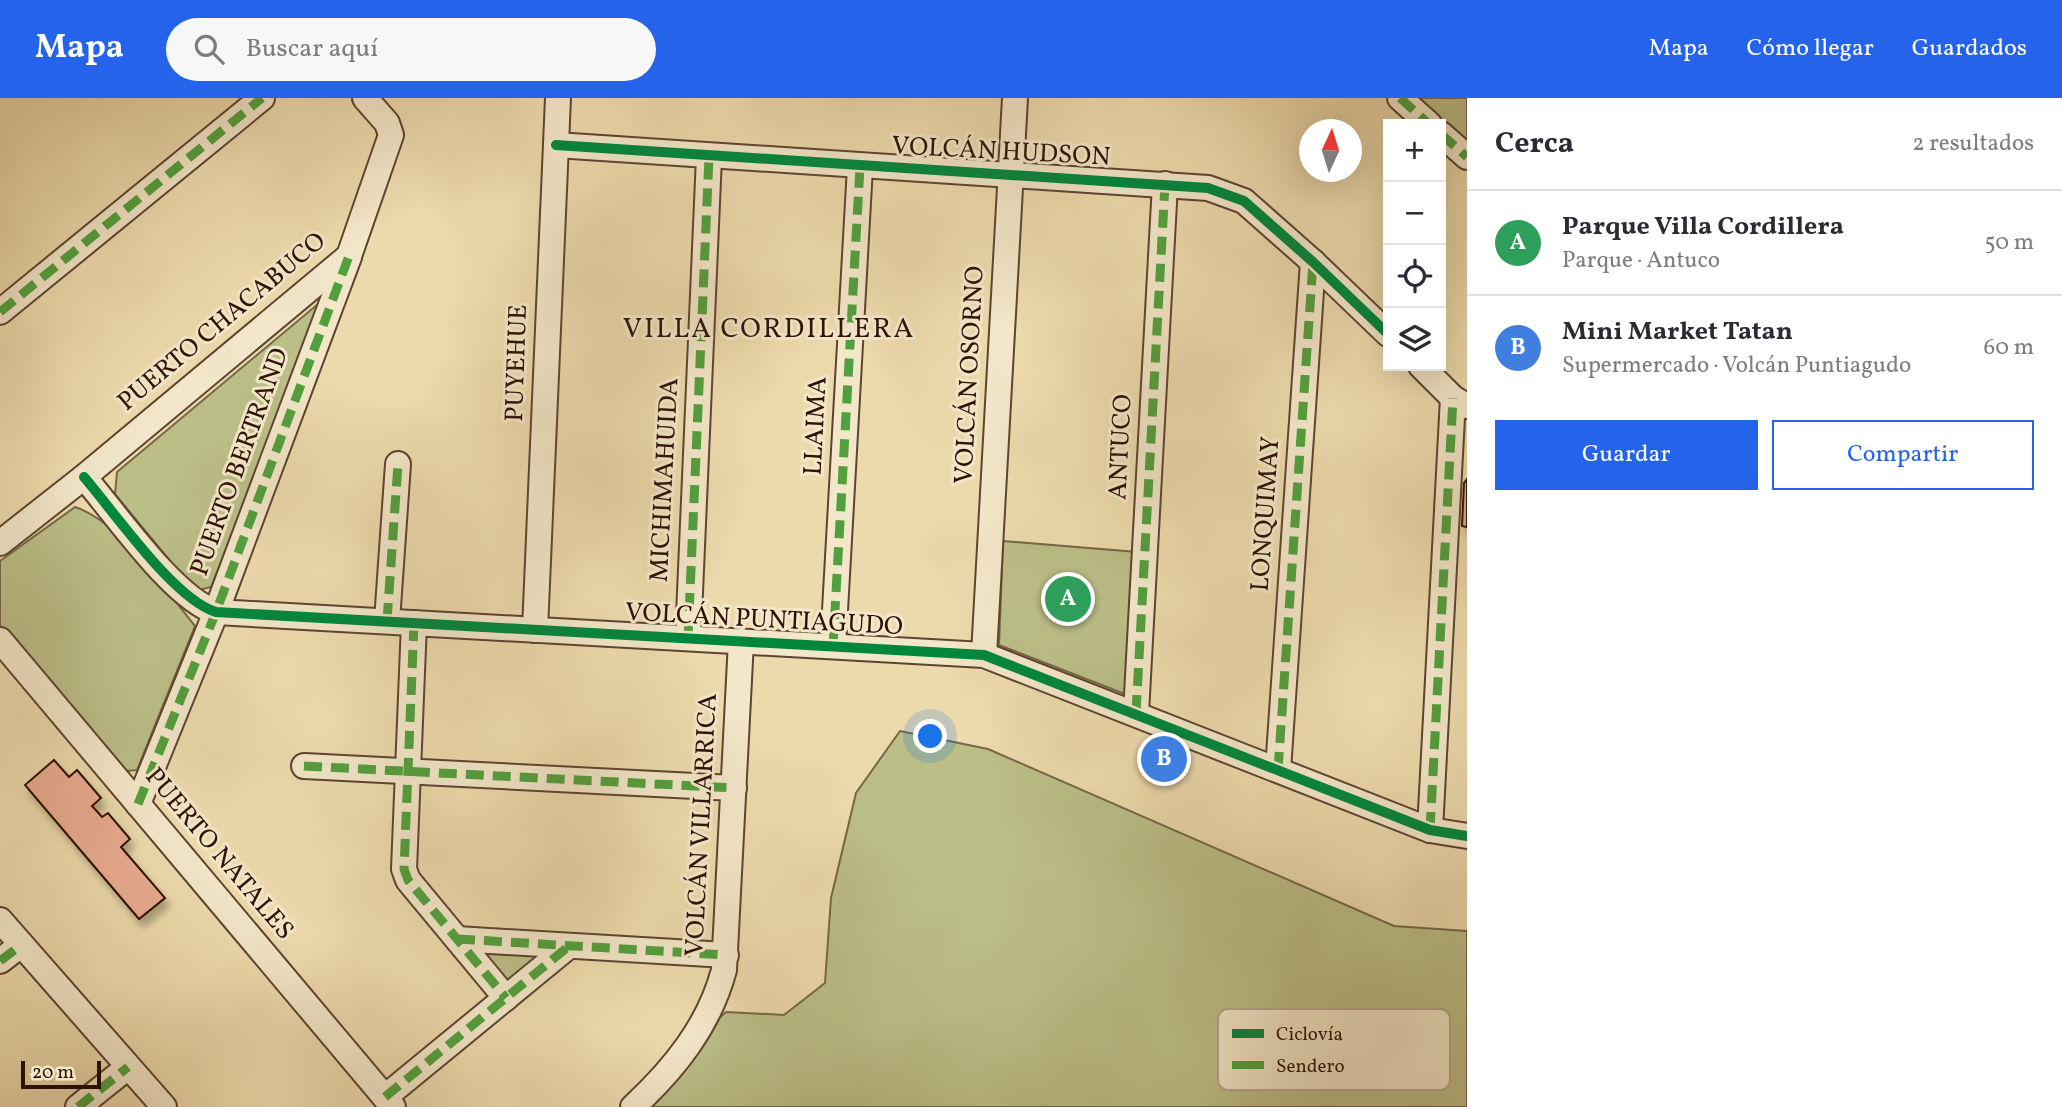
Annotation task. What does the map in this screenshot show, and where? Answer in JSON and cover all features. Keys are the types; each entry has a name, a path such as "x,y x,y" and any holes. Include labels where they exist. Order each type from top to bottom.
{"street":[{"path":"0,312 262,98"},
{"name":"PUERTO CHACABUCO","path":"0,543 85,477 349,256 391,135 387,123 365,98"},
{"name":"PUYEHUE","path":"535,630 558,98"},
{"name":"VOLCÁN OSORNO","path":"984,655 1015,98"},
{"path":"1399,98 1423,119"},
{"path":"1446,138 1467,157"},
{"name":"VOLCÁN HUDSON","path":"556,145 1208,188 1244,201 1383,329"},
{"name":"MICHIMAHUIDA","path":"688,638 709,157"},
{"name":"LLAIMA","path":"833,646 860,167"},
{"name":"ANTUCO","path":"1136,713 1165,184"},
{"name":"PUERTO BERTRAND","path":"138,804 216,612 349,256"},
{"name":"LONQUIMAY","path":"1278,770 1313,262"},
{"path":"1426,371 1460,402 1430,831"},
{"path":"387,621 398,464"},
{"name":"VOLCÁN PUNTIAGUDO","path":"85,477 169,577 202,608 216,612 984,655 1430,831 1467,836"},
{"path":"414,623 404,869 408,880 506,998"},
{"name":"PUERTO NATALES","path":"0,640 389,1102"},
{"name":"VOLCÁN VILLARRICA","path":"633,1107 675,1065 697,1033 719,987 726,955 741,641"},
{"path":"304,766 734,788"},
{"path":"0,919 164,1107"},
{"path":"457,939 726,955"},
{"path":"0,961 21,945"},
{"path":"389,1102 569,946"},
{"path":"78,1107 128,1067"}],"green space":[{"path":"1412,98 1467,98 1467,145 1446,127 1446,119 1437,119"},
{"path":"318,304 322,308 318,321 211,587 199,590 189,584 115,494 117,472"},
{"path":"75,507 92,515 125,541 195,626 137,770 127,771 115,759 0,627 0,561"},
{"path":"1003,541 1137,552 1130,696 999,645"},
{"path":"900,731 988,749 1394,926 1467,931 1467,1107 646,1107 706,1030 726,1012 784,1015 825,983 831,898 856,793"},
{"path":"481,950 538,955 538,959 507,981"}],"building":[{"path":"1467,479 1467,527 1462,526 1464,483"},
{"path":"54,760 69,777 77,770 101,798 92,806 102,817 108,813 130,839 121,847 165,898 139,919 25,785"}],"marked path":[{"path":"0,312 262,98"},
{"path":"1400,98 1423,119"},
{"path":"1446,138 1467,157"},
{"path":"688,638 709,157"},
{"path":"833,646 860,167"},
{"path":"1136,713 1165,184"},
{"path":"138,804 216,612 349,256"},
{"path":"1278,770 1313,262"},
{"path":"1430,830 1453,398"},
{"path":"387,621 398,464"},
{"path":"414,623 404,869 408,880 506,998"},
{"path":"304,766 734,788"},
{"path":"457,939 726,955"},
{"path":"0,961 21,945"},
{"path":"385,1097 569,946"},
{"path":"78,1107 128,1067"}],"cycle path":[{"path":"556,145 1208,188 1244,201 1383,329"},
{"path":"84,477 164,573 200,604 216,612 984,655 1430,830 1467,836"}],"place":[{"name":"Parque Villa Cordillera","path":"1068,599"},
{"name":"Mini Market Tatan","path":"1164,759"}],"district":[{"name":"VILLA CORDILLERA","path":"769,329"}]}
